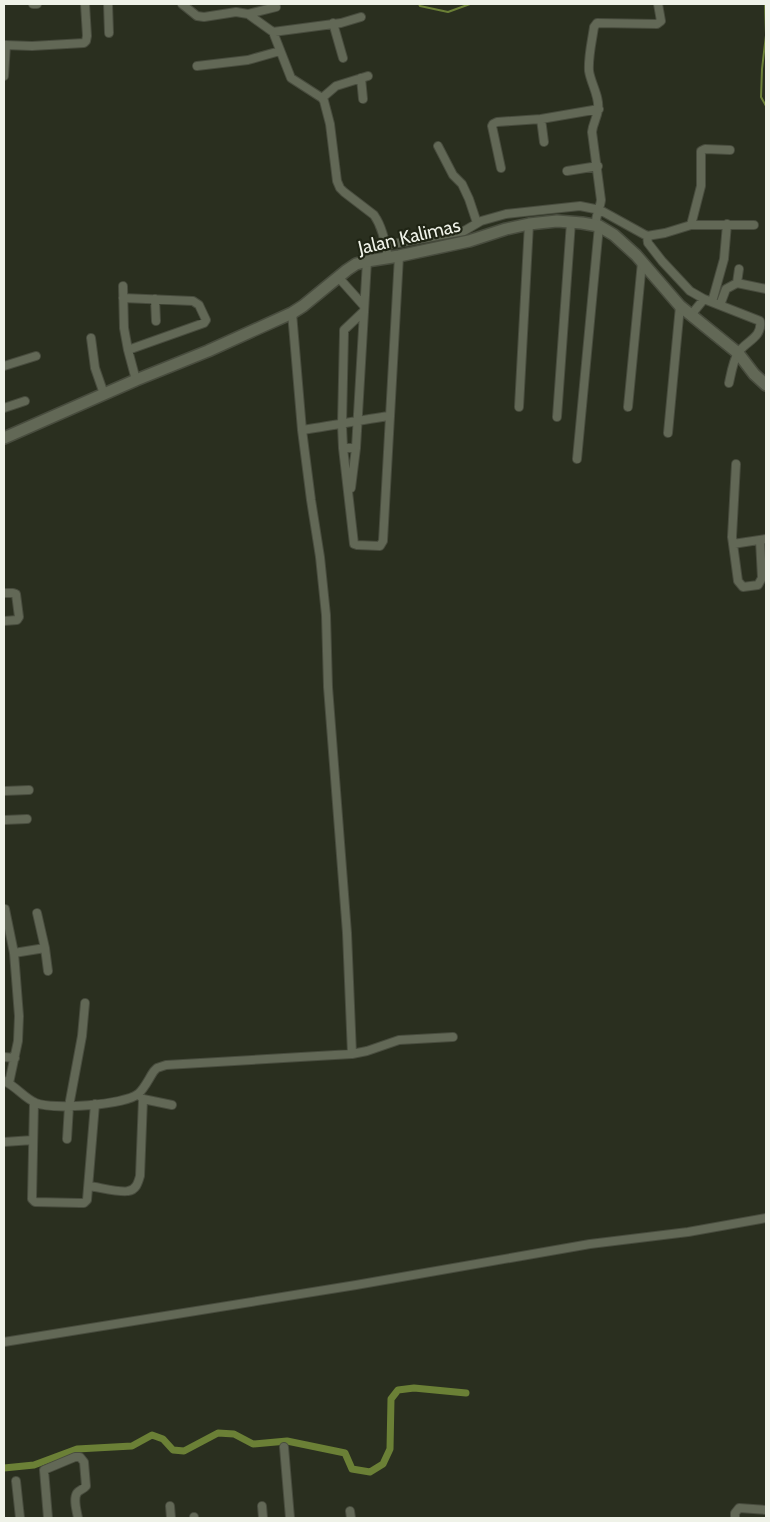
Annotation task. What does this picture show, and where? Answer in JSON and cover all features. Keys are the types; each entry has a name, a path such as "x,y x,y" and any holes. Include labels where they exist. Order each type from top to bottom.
{"street":[{"path":"4,76 5,45 75,44 86,41 86,4"},
{"path":"108,4 109,33"},
{"path":"182,4 197,16 204,17 236,12 247,13 276,7"},
{"path":"245,4 247,13 273,32 291,78 322,98 330,124 337,181 340,188 374,215 380,225 389,252 389,416 382,544 380,546 354,544 343,448 344,330 363,309"},
{"path":"578,459 601,200 592,132 592,124 598,109 589,65 595,25 598,23 657,24 661,21 658,4"},
{"path":"273,32 341,23 361,17"},
{"path":"333,23 342,58"},
{"path":"197,66 248,60 280,51"},
{"path":"322,98 336,86 365,77 363,99"},
{"path":"501,168 493,124 497,122 541,120 598,109"},
{"path":"541,120 544,142"},
{"path":"438,146 454,175 462,184 477,223"},
{"path":"692,225 701,186 701,151 705,148 730,150"},
{"path":"567,172 598,166"},
{"path":"389,252 464,231 477,223 506,214 580,206 598,219 647,236 692,225 754,224"},
{"name":"Jalan Kalimas","path":"4,438 292,313 352,267 389,252 469,241 529,224 598,219 642,262 680,306 694,311 741,350 754,374 766,385"},
{"path":"557,417 571,222"},
{"path":"519,407 529,224"},
{"path":"712,302 724,259 727,224"},
{"path":"647,236 648,243 662,261 690,291 760,321 757,334 741,350 728,384"},
{"path":"350,502 356,448 367,261"},
{"path":"628,407 642,262"},
{"path":"737,283 739,269"},
{"path":"339,278 363,309"},
{"path":"694,311 712,302 726,289 737,283 766,289"},
{"path":"123,286 124,328 136,380"},
{"path":"123,298 193,301 197,302 205,318 205,322 128,350"},
{"path":"154,299 156,321"},
{"path":"668,433 680,306"},
{"path":"292,313 302,430 310,500 320,557 326,615 328,687 347,933 352,1054"},
{"path":"91,338 95,368 104,394"},
{"path":"4,366 36,356"},
{"path":"4,408 25,401"},
{"path":"302,430 389,416"},
{"path":"343,448 356,448"},
{"path":"733,544 763,539 762,578 758,585 743,587 738,581 732,537 736,464"},
{"path":"4,593 13,592 16,594 19,617 17,620 4,621"},
{"path":"4,791 29,790"},
{"path":"4,820 27,819"},
{"path":"5,909 14,953 19,1016 15,1058 6,1082 34,1102 56,1107 96,1104 140,1097 172,1105"},
{"path":"37,913 48,971"},
{"path":"14,953 45,948"},
{"path":"67,1139 69,1106 82,1036 85,1003"},
{"path":"89,1186 126,1191 134,1189 138,1184 140,1176 140,1097 155,1070 172,1064 352,1054 400,1040 453,1037"},
{"path":"4,1057 15,1058"},
{"path":"34,1102 33,1201 84,1203 87,1200 89,1186 96,1104"},
{"path":"4,1142 33,1140"},
{"path":"4,1342 356,1285 590,1244 697,1230 766,1218"},
{"path":"284,1447 290,1518"},
{"path":"48,1518 44,1470 75,1457 80,1457 84,1462 86,1486 78,1492 76,1497 78,1518"},
{"path":"16,1481 20,1518"},
{"path":"170,1506 171,1518"},
{"path":"262,1506 263,1518"},
{"path":"736,1518 735,1513 739,1508 766,1510"}],"waterway":[{"path":"419,4 420,6 448,12 470,4"},
{"path":"765,4 766,35 761,97 766,106"},
{"path":"4,1468 34,1465 77,1449 132,1446 152,1435 163,1439 173,1450 184,1451 218,1433 234,1434 253,1444 287,1441 345,1453 352,1469 370,1472 383,1464 390,1449 391,1399 398,1390 414,1388 466,1393"}]}
